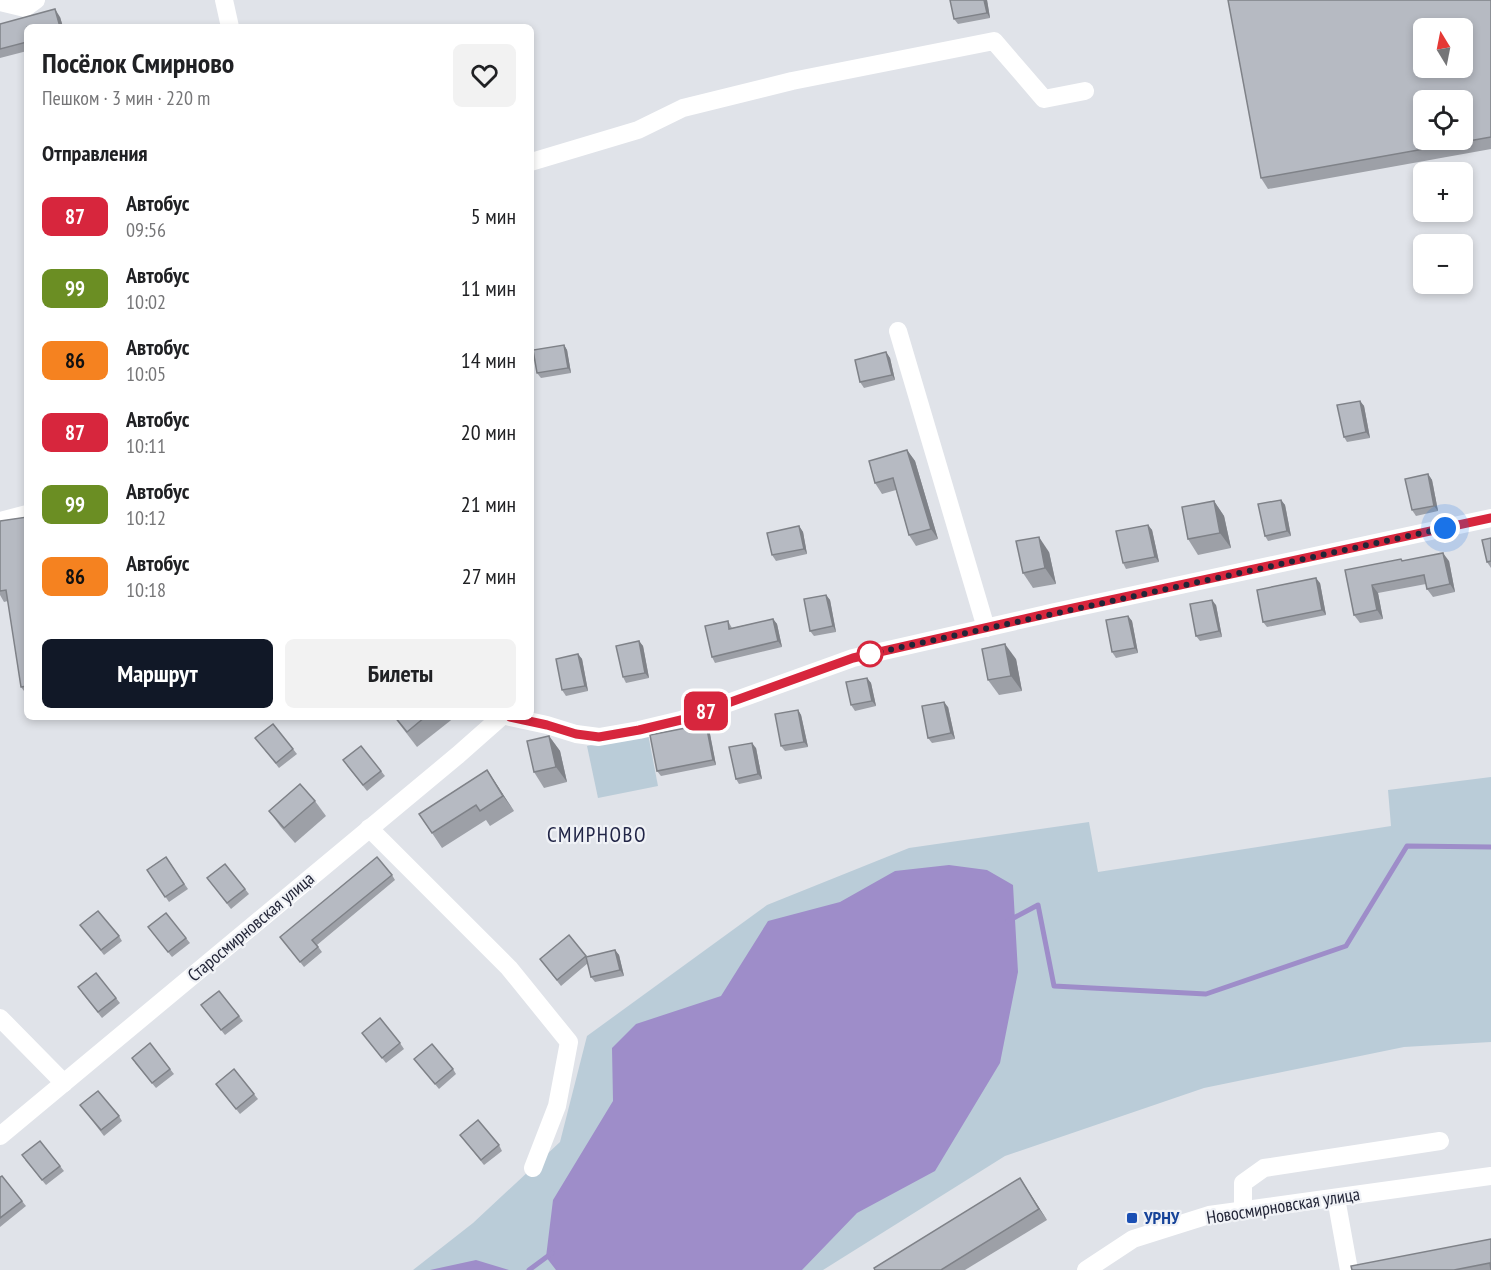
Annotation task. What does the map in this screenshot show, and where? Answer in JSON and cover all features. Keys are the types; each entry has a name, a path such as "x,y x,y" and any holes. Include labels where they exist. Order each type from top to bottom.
{"street":[{"path":"0,2 25,8 36,0"},
{"path":"224,0 229,24"},
{"path":"534,161 638,130 683,108 792,81 994,41 1044,99 1085,91"},
{"path":"898,331 986,628"},
{"path":"0,521 24,515"},
{"path":"524,720 576,734 599,737 639,730 681,720 853,658 1491,518"},
{"name":"Старосмирновская улица","path":"0,1136 498,720"},
{"path":"369,828 509,968 569,1042 557,1106 533,1168"},
{"path":"0,1018 64,1083"},
{"path":"1243,1211 1243,1183 1264,1168 1440,1141"},
{"name":"Новосмирновская улица","path":"1086,1270 1133,1239 1209,1215 1491,1176"},
{"path":"1336,1198 1349,1270"}],"shaded area":[{"path":"648,734 658,786 598,798 587,746"},
{"path":"1491,777 1491,1042 1404,1047 1204,1088 1005,1156 823,1270 413,1270 473,1223 560,1142 587,1036 767,905 909,848 1089,822 1098,872 1391,826 1388,790"},
{"path":"949,865 987,870 1013,885 1018,972 1000,1063 935,1171 857,1213 802,1270 556,1270 546,1257 553,1200 613,1101 612,1048 636,1024 721,996 768,921 840,902 895,871"},
{"path":"476,1260 509,1270 430,1270"}],"building":[{"path":"950,0 984,0 987,13 954,19"},
{"path":"1228,0 1491,0 1491,137 1473,140 1473,90 1413,90 1413,150 1418,150 1261,178"},
{"path":"55,9 59,24 24,24 24,43 0,49 0,24"},
{"path":"564,345 568,368 537,373 534,350"},
{"path":"886,352 892,375 860,382 855,360"},
{"path":"1360,401 1366,432 1344,437 1337,405"},
{"path":"907,450 931,529 909,535 893,478 875,483 869,461"},
{"path":"1428,474 1434,506 1412,510 1405,479"},
{"path":"1281,500 1287,531 1265,536 1258,504"},
{"path":"1214,501 1220,533 1188,539 1182,507"},
{"path":"24,517 24,686 21,687 6,590 0,591 0,521"},
{"path":"1148,525 1155,557 1123,563 1116,531"},
{"path":"799,526 804,549 772,555 767,533"},
{"path":"1039,537 1045,568 1023,573 1016,541"},
{"path":"1491,538 1491,561 1487,562 1482,540"},
{"path":"1443,553 1450,584 1427,589 1424,575 1372,585 1377,610 1354,615 1345,570"},
{"path":"1316,578 1322,610 1263,622 1257,590"},
{"path":"826,595 833,626 810,631 804,599"},
{"path":"1212,600 1219,631 1196,636 1190,604"},
{"path":"1128,616 1135,648 1112,652 1106,620"},
{"path":"773,619 778,641 712,657 705,626 728,621 729,629"},
{"path":"639,641 645,673 623,677 616,646"},
{"path":"1005,644 1011,676 988,680 982,649"},
{"path":"578,654 585,686 562,690 556,659"},
{"path":"867,678 872,701 851,705 846,682"},
{"path":"944,702 951,733 928,738 922,706"},
{"path":"798,710 804,742 781,746 775,714"},
{"path":"397,720 421,720 407,732"},
{"path":"273,724 293,749 276,763 255,738"},
{"path":"706,724 713,760 657,771 650,735"},
{"path":"549,736 556,767 534,772 527,741"},
{"path":"752,743 758,774 736,779 729,747"},
{"path":"361,746 381,771 363,785 343,760"},
{"path":"487,770 503,796 480,811 476,805 432,833 419,814"},
{"path":"300,784 315,801 284,828 269,811"},
{"path":"166,857 184,884 165,897 147,870"},
{"path":"377,857 392,875 312,940 318,947 300,962 280,937"},
{"path":"225,864 245,889 227,903 207,878"},
{"path":"98,911 119,936 101,950 80,925"},
{"path":"166,913 186,938 168,952 148,927"},
{"path":"569,935 586,956 557,980 540,959"},
{"path":"615,950 620,970 591,977 586,957"},
{"path":"96,973 116,998 98,1012 78,987"},
{"path":"219,991 239,1016 221,1030 201,1005"},
{"path":"380,1018 400,1043 382,1058 362,1033"},
{"path":"150,1043 170,1069 152,1083 132,1058"},
{"path":"432,1044 453,1069 435,1084 414,1059"},
{"path":"234,1069 254,1094 236,1109 216,1084"},
{"path":"98,1091 119,1116 101,1130 80,1105"},
{"path":"478,1120 499,1145 481,1160 460,1135"},
{"path":"40,1141 60,1166 42,1180 22,1155"},
{"path":"2,1176 22,1201 0,1218 0,1177"},
{"path":"1020,1178 1039,1209 941,1270 875,1270 874,1268"},
{"path":"1491,1239 1491,1270 1490,1263 1454,1270 1352,1270 1351,1266"}],"waterway":[{"path":"1008,921 1038,905 1054,986 1206,994 1346,946 1407,846 1491,847"},
{"path":"529,1270 552,1253"}],"bus line":[{"name":"87","path":"524,720 576,734 599,737 639,730 681,720 853,658 1491,518"}],"place":[{"name":"УРНУ","path":"1132,1218"}],"district":[{"name":"СМИРНОВО","path":"597,835"}],"route":[{"path":"870,654 1445,528"}]}
